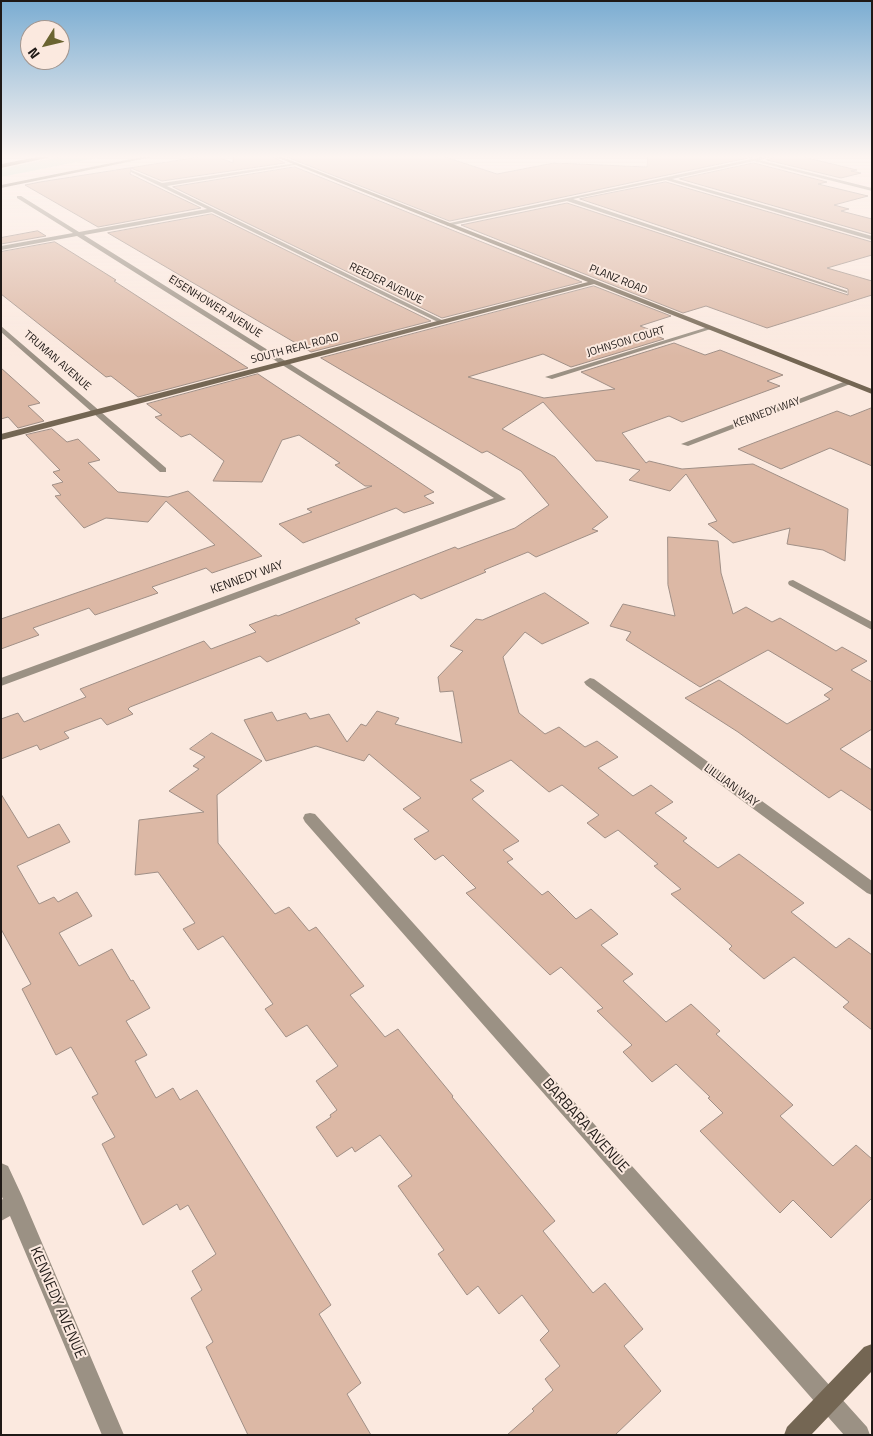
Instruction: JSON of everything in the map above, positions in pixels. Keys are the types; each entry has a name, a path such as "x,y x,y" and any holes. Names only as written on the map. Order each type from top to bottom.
{"street":[{"name":"EISENHOWER AVENUE","path":"59,222 501,499"},
{"path":"1,248 145,222"},
{"name":"REEDER AVENUE","path":"238,222 442,322"},
{"name":"PLANZ ROAD","path":"443,222 872,392"},
{"path":"448,224 458,222"},
{"path":"634,222 845,292"},
{"path":"816,222 872,238"},
{"name":"SOUTH REAL ROAD","path":"1,437 595,282"},
{"name":"TRUMAN AVENUE","path":"1,328 163,470"},
{"name":"JOHNSON COURT","path":"549,377 710,328"},
{"name":"KENNEDY WAY","path":"685,444 849,383"},
{"name":"KENNEDY WAY","path":"1,682 501,499"},
{"path":"793,583 872,627"},
{"name":"LILLIAN WAY","path":"590,682 872,889"},
{"name":"BARBARA AVENUE","path":"310,818 860,1435"},
{"name":"KENNEDY AVENUE","path":"1,1172 8,1207 113,1435"},
{"path":"795,1435 872,1355"}],"building":[{"path":"89,222 125,222 98,227"},
{"path":"168,222 228,222 431,321 311,352 108,233"},
{"path":"245,222 432,222 582,282 442,318"},
{"path":"475,222 625,222 848,295 848,289 649,222 803,222 872,242 872,255 827,268 872,281 872,295 767,328 706,306 683,313 461,225"},
{"path":"830,222 872,222 872,234"},
{"path":"38,231 46,236 1,244 1,238"},
{"path":"55,242 116,280 114,281 248,368 138,397 111,376 106,377 1,294 1,252"},
{"path":"594,286 671,316 640,326 651,330 646,331 664,339 571,367 543,354 468,377 544,398 615,389 581,372 674,343 705,355 720,350 783,375 767,381 780,386 682,422 669,416 622,433 646,463 649,461 682,469 753,464 848,509 845,561 823,550 787,544 790,528 733,543 708,524 717,521 686,474 670,491 629,480 640,470 596,461 543,402 502,429 555,457 608,517 592,529 598,531 536,557 528,552 421,599 414,594 355,619 360,623 267,662 260,656 130,707 128,709 133,714 107,725 101,718 64,732 69,738 40,750 37,745 1,759 1,719 18,713 24,722 86,697 80,689 204,641 211,649 256,632 249,625 276,615 278,616 455,547 458,549 515,528 549,505 521,471 487,451 482,453 321,358"},
{"path":"1,368 40,403 28,406 44,421 18,428 8,417 1,419"},
{"path":"258,374 434,492 424,496 434,503 404,513 396,508 303,543 279,524 312,512 307,509 372,486 365,486 335,465 340,463 299,435 282,440 262,482 213,481 224,461 190,434 181,437 155,417 162,415 147,404"},
{"path":"872,408 872,466 830,448 781,469 738,449 837,411 850,416"},
{"path":"52,429 67,442 78,439 100,460 88,463 118,492 168,497 188,491 262,556 212,573 206,568 152,587 158,593 95,615 89,608 33,628 39,635 1,649 1,619 215,545 166,501 148,522 106,518 84,528 55,496 61,495 52,485 63,482 53,472 60,470 26,435"},
{"path":"668,537 718,541 721,573 733,614 746,607 772,622 780,618 836,651 842,647 867,661 851,670 872,682 872,729 840,749 872,770 872,811 841,790 829,798 738,732 685,698 719,680 787,724 830,699 824,695 833,689 768,650 700,687 626,640 631,632 610,626 623,604 675,616 668,585"},
{"path":"545,593 589,623 542,644 525,632 503,657 519,713 545,734 559,727 585,747 597,741 618,757 598,768 633,796 651,785 673,802 655,813 687,838 683,841 718,868 739,854 804,903 791,912 836,948 849,938 872,955 872,1030 843,1007 849,1002 794,957 764,979 729,949 732,946 671,894 681,889 654,866 658,864 618,830 605,838 587,823 599,815 562,785 549,792 511,760 470,780 484,791 472,799 519,841 503,850 513,859 507,862 542,895 548,891 576,919 591,909 618,934 601,945 633,974 623,981 666,1022 691,1004 720,1031 716,1034 793,1105 780,1116 833,1166 856,1145 872,1159 872,1198 831,1238 793,1200 780,1213 700,1131 723,1113 708,1098 710,1097 676,1064 652,1082 623,1052 632,1045 597,1011 603,1008 561,967 550,975 466,893 476,888 443,855 435,860 414,839 429,831 403,809 421,798 369,754 364,761 316,746 266,761 244,720 272,712 277,721 306,713 310,719 329,714 347,742 361,724 366,726 377,711 399,718 395,724 462,743 453,691 440,692 438,677 463,651 450,646 476,619 482,620"},
{"path":"212,733 262,761 217,795 218,843 275,914 289,907 309,931 316,927 364,986 350,995 385,1037 398,1029 555,1221 543,1231 593,1293 605,1283 643,1329 624,1346 661,1391 615,1435 507,1435 534,1411 532,1409 553,1390 545,1379 560,1366 540,1340 549,1331 522,1295 499,1314 478,1286 467,1295 438,1254 444,1250 398,1186 412,1176 380,1135 355,1152 352,1147 337,1157 316,1127 331,1117 330,1115 337,1110 316,1081 338,1066 307,1025 286,1037 265,1009 273,1004 223,936 198,950 183,929 195,923 158,872 135,875 139,820 204,812 169,791 199,769 193,766 205,757 190,749"},
{"path":"1,794 28,838 59,824 70,842 17,866 39,904 54,897 58,902 77,892 92,916 59,933 79,966 112,949 131,981 133,980 150,1008 126,1021 147,1055 135,1061 156,1098 173,1088 180,1100 197,1090 331,1305 319,1314 361,1383 347,1394 371,1435 248,1435 206,1347 213,1342 191,1298 202,1290 192,1271 216,1254 188,1205 180,1210 177,1204 143,1225 102,1144 115,1137 92,1097 98,1094 71,1047 56,1055 22,989 31,984 1,929"}]}
